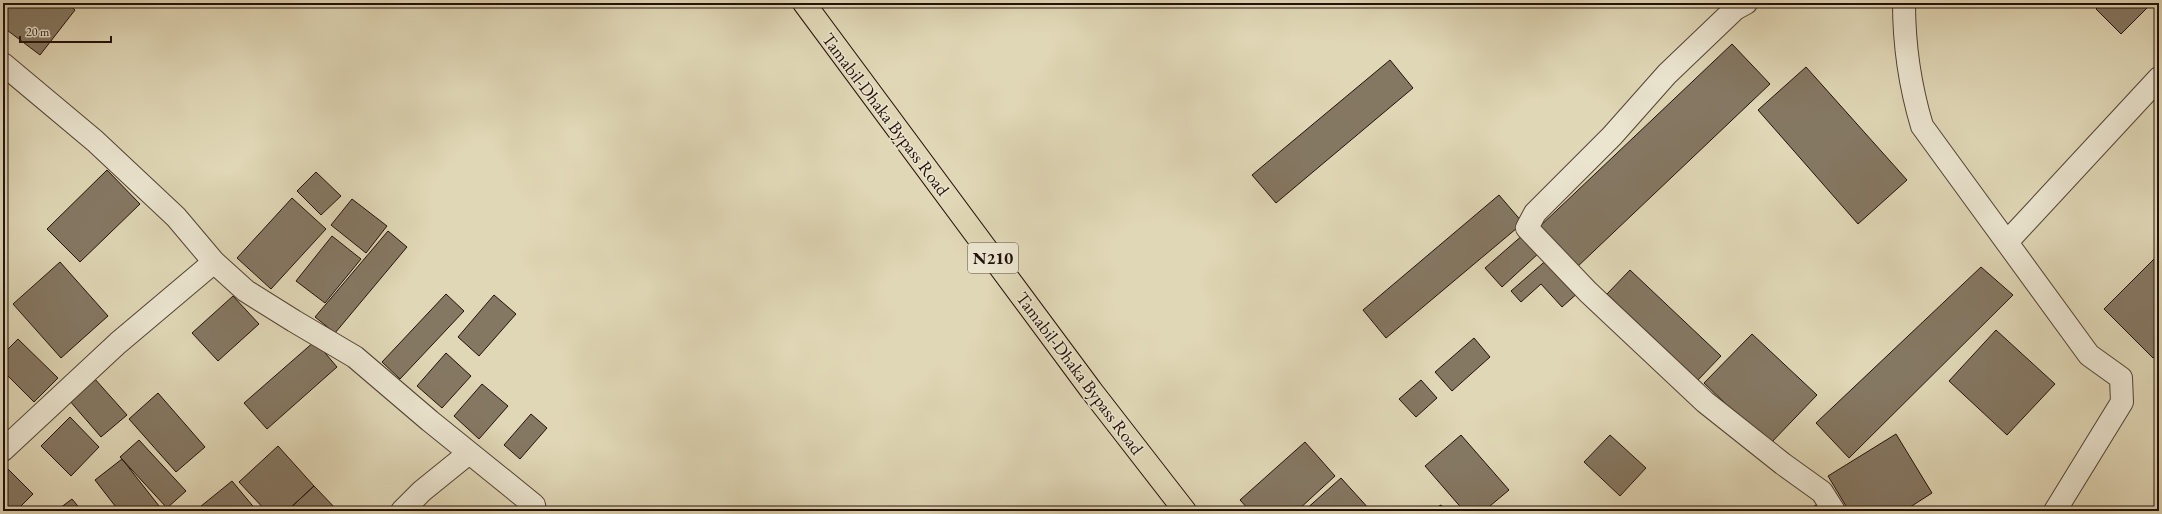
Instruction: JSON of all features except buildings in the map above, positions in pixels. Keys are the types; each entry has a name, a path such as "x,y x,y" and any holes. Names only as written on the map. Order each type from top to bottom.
{"highway":[{"name":"Tamabil-Dhaka Bypass Road","path":"804,3 1091,390 1185,511"}],"street":[{"path":"1746,3 1735,8 1666,74 1612,136 1535,213 1527,228 1588,292 1705,402 1783,464 1822,492 1834,511"},
{"path":"1904,3 1904,26 1912,90 1922,126 2089,355 2121,378 2122,402 2055,511"},
{"path":"3,64 101,146 176,217 214,262 246,291 355,357 469,453 534,505 535,511"},
{"path":"2007,242 2159,78"},
{"path":"3,450 118,343 214,262"},
{"path":"402,511 422,491 469,453"}]}
